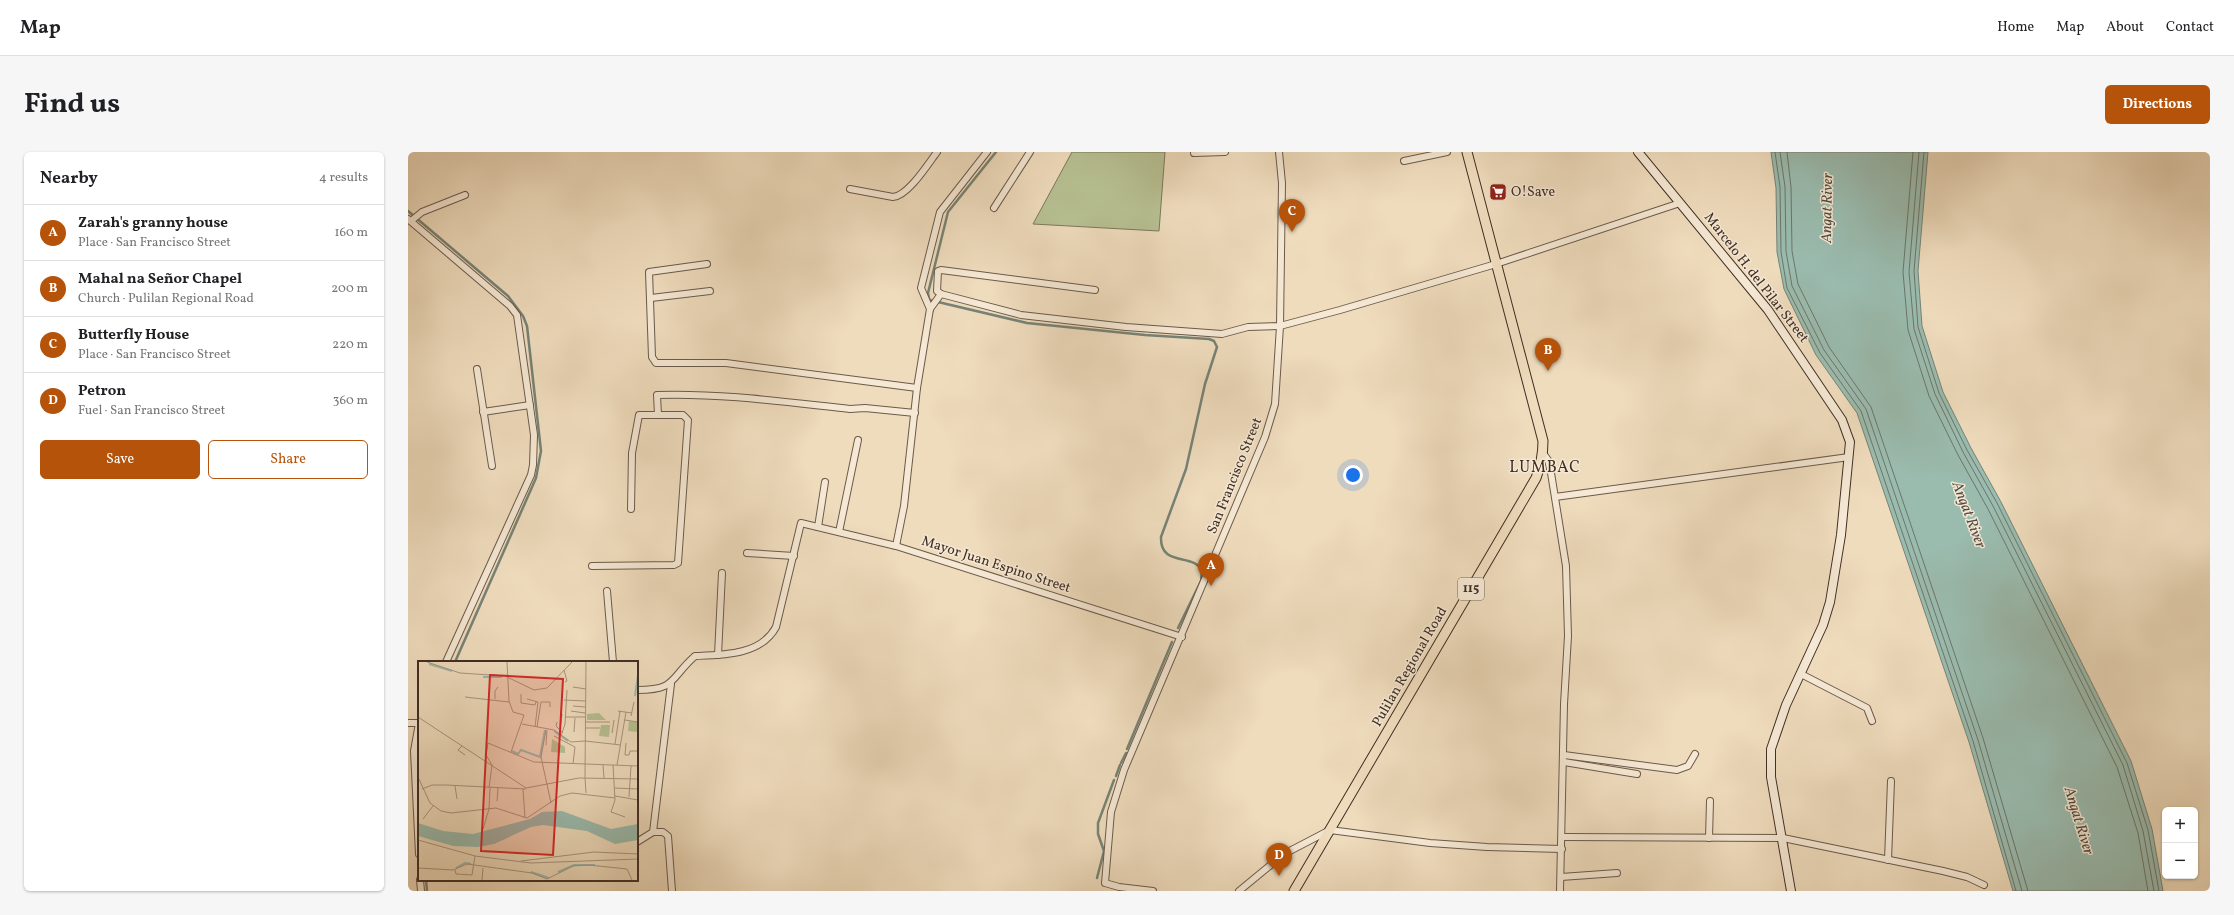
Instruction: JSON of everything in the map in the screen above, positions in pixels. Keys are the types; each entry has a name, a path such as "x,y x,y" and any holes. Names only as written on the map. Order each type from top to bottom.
{"main road":[{"name":"Pulilan Regional Road","path":"1294,891 1536,478 1543,453 1543,441 1467,152"}],"street":[{"path":"850,189 893,197 899,196 907,189 936,152"},
{"path":"930,308 921,288 940,212 987,152"},
{"path":"994,208 1030,152"},
{"path":"1194,153 1225,152"},
{"name":"San Francisco Street","path":"1153,891 1119,887 1105,883 1111,812 1136,738 1182,637 1265,437 1275,404 1280,326 1282,183 1279,152"},
{"path":"1404,161 1447,152"},
{"name":"Marcelo H. del Pilar Street","path":"1638,152 1768,310 1791,342 1842,420 1850,442 1841,535 1831,596 1824,625 1786,705 1771,749 1771,777 1790,891"},
{"path":"446,661 530,475 533,465 534,435 517,316 510,306 412,219 465,195"},
{"path":"1095,290 941,270 938,271 936,286 937,291 941,294 1021,315 1126,327 1222,334 1248,327 1280,326 1496,264 1680,203"},
{"path":"707,264 651,270 649,272 652,357 660,364 722,363 812,373 917,388"},
{"path":"651,298 710,291"},
{"path":"896,546 904,506 917,388 930,308 941,294"},
{"path":"478,369 492,466"},
{"path":"658,415 657,395 692,394 850,409 865,408 914,413"},
{"path":"483,412 530,405"},
{"path":"592,566 674,565 678,563 688,420 684,415 639,415 632,453 631,509"},
{"path":"839,532 858,440"},
{"path":"1543,453 1548,460 1566,566 1568,636 1564,704 1564,762 1560,891"},
{"path":"1555,497 1849,457"},
{"path":"818,527 825,482"},
{"name":"Mayor Juan Espino Street","path":"794,556 801,522 896,546 1182,637"},
{"path":"638,690 654,690 671,684 695,656 731,654 764,642 771,637 776,627 794,556 747,553"},
{"path":"718,655 722,573"},
{"path":"607,591 613,661"},
{"path":"1801,674 1867,708 1872,721"},
{"path":"653,832 671,684"},
{"path":"418,729 414,751 418,833"},
{"path":"1564,755 1677,770 1688,766 1695,754"},
{"path":"1564,762 1637,774"},
{"path":"1888,860 1891,781"},
{"path":"1709,838 1710,801"},
{"path":"1239,891 1284,854 1330,830 1430,843 1487,847 1562,849"},
{"path":"638,841 653,832 663,832 668,836 672,891"},
{"path":"1562,837 1782,838 1943,871 1967,877 1984,885"},
{"path":"1561,877 1616,873"},
{"path":"420,881 421,891"}],"green space":[{"path":"1072,152 1165,152 1159,231 1033,224"}],"water":[{"name":"Angat River","path":"1771,152 1928,152 1918,271 1922,326 1943,392 1971,448 2001,502 2131,761 2152,829 2163,891 2013,891 1969,742 1857,413 1816,355 1784,289 1777,252 1776,188"}],"waterway":[{"path":"932,301 929,299 928,293 948,212 996,152"},
{"path":"408,211 508,296 523,316 527,326 541,451 536,478 455,661"},
{"path":"938,302 1027,323 1145,335 1209,339 1214,341 1217,347 1205,384 1186,469 1161,537 1162,547 1166,553 1192,562 1198,565 1202,571 1201,581 1178,628"},
{"path":"1127,749 1172,642"},
{"path":"1121,763 1126,753"},
{"path":"1116,776 1120,765"},
{"path":"1097,878 1104,851 1098,834 1098,823 1114,780"},
{"path":"426,881 427,891"}],"place":[{"name":"O!Save","path":"1498,192"},
{"name":"Butterfly House","path":"1292,232"},
{"name":"Mahal na Señor Chapel","path":"1548,371"},
{"name":"Zarah's granny house","path":"1211,586"},
{"name":"Petron","path":"1279,876"}],"district":[{"name":"LUMBAC","path":"1545,468"}]}
